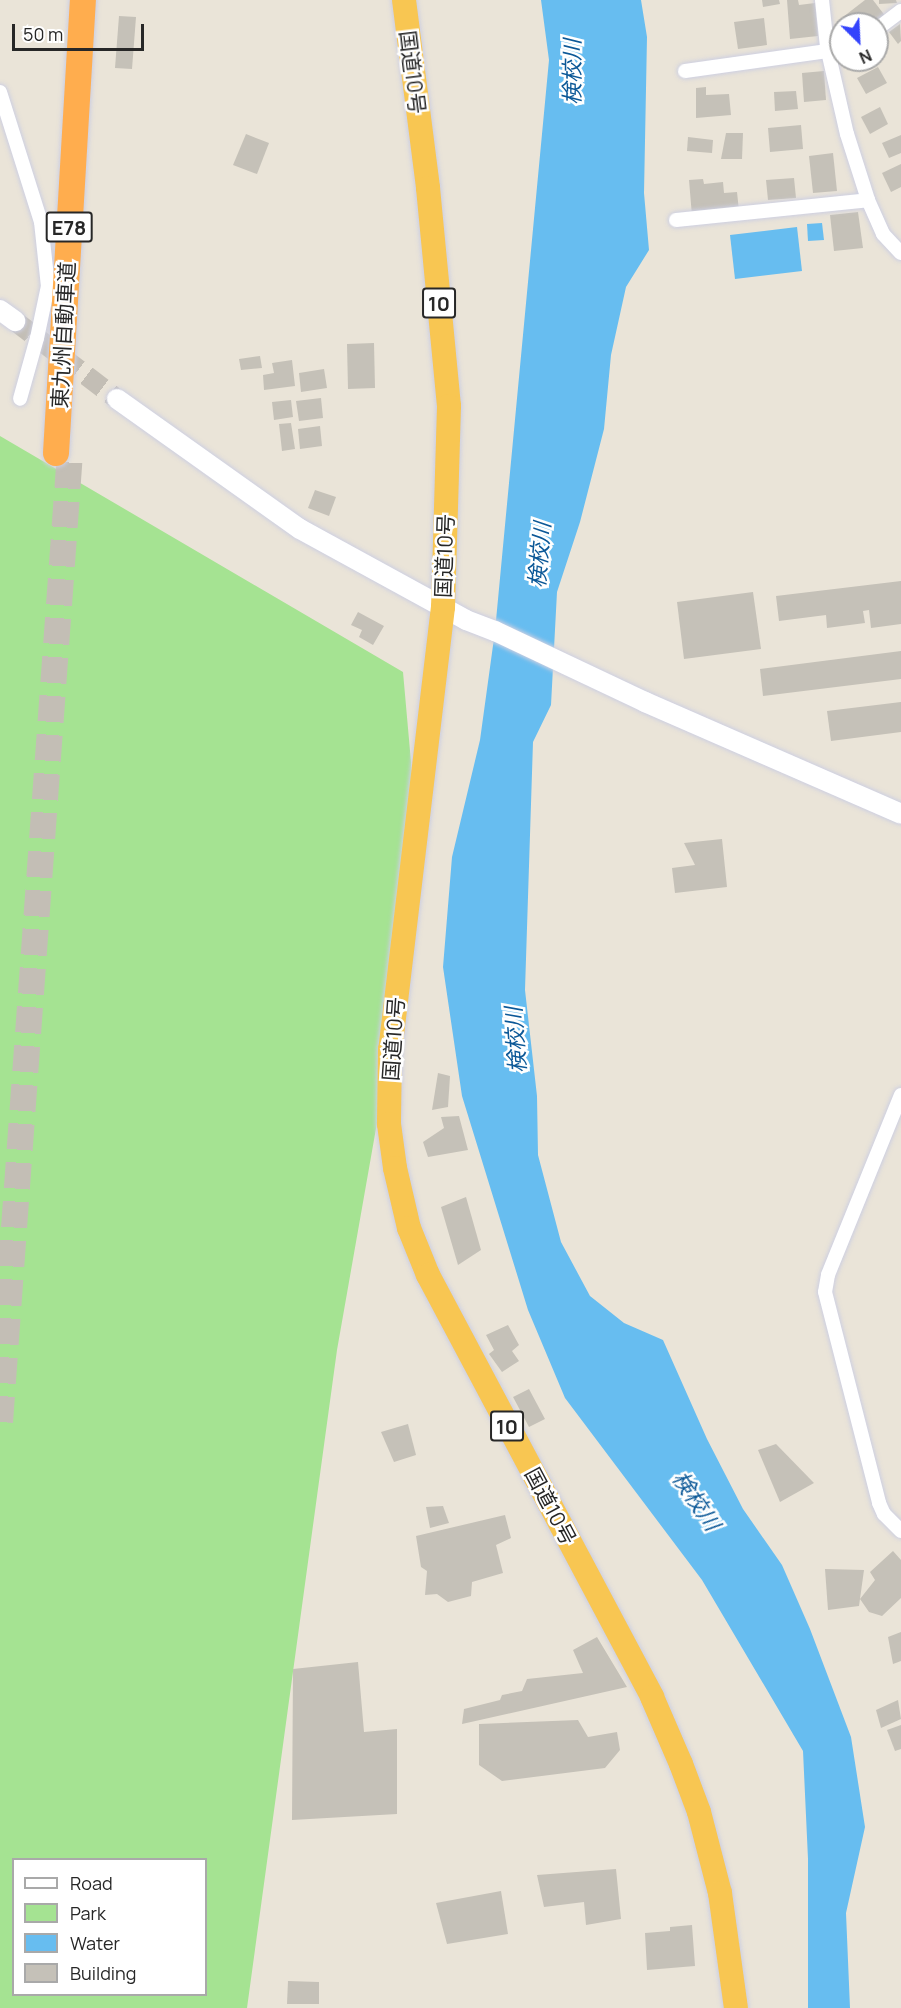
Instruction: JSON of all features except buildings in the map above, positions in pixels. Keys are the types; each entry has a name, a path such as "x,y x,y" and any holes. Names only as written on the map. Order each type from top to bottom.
{"highway":[{"name":"東九州自動車道","path":"83,0 63,453 98,0"},
{"name":"国道10号","path":"404,0 428,188 449,406 443,608 388,1071 389,1124 394,1168 409,1228 428,1275 652,1697 681,1764 699,1812 720,1893 736,2008"}],"main road":[{"path":"117,399 300,529 443,608 645,702 901,814"}],"street":[{"path":"822,0 829,34"},
{"path":"685,71 829,53"},
{"path":"836,72 847,134 867,200 883,234 901,253"},
{"path":"0,92 41,222 48,285 37,338 20,399"},
{"path":"676,220 867,200"},
{"path":"901,1095 828,1275 825,1292 879,1503 884,1514 901,1531"}],"green space":[{"path":"0,436 403,672 411,762 413,862 390,1049 337,1350 247,2008 0,2008"}],"water":[{"name":"検校川","path":"541,0 641,0 647,37 644,193 649,250 626,287 611,355 604,429 580,522 557,592 551,705 533,742 525,990 537,1096 538,1155 561,1242 590,1296 624,1323 663,1340 707,1439 743,1509 782,1565 810,1629 851,1737 865,1827 846,1913 850,2008 808,2008 808,1859 803,1751 702,1580 565,1398 528,1310 462,1096 443,967 452,857 480,740 495,631 549,60"},
{"path":"822,223 824,240 808,241 807,224"},
{"path":"797,227 802,271 735,279 730,235"}],"tunnel":[{"path":"15,321 117,399"},
{"path":"0,1422 70,452"}]}
